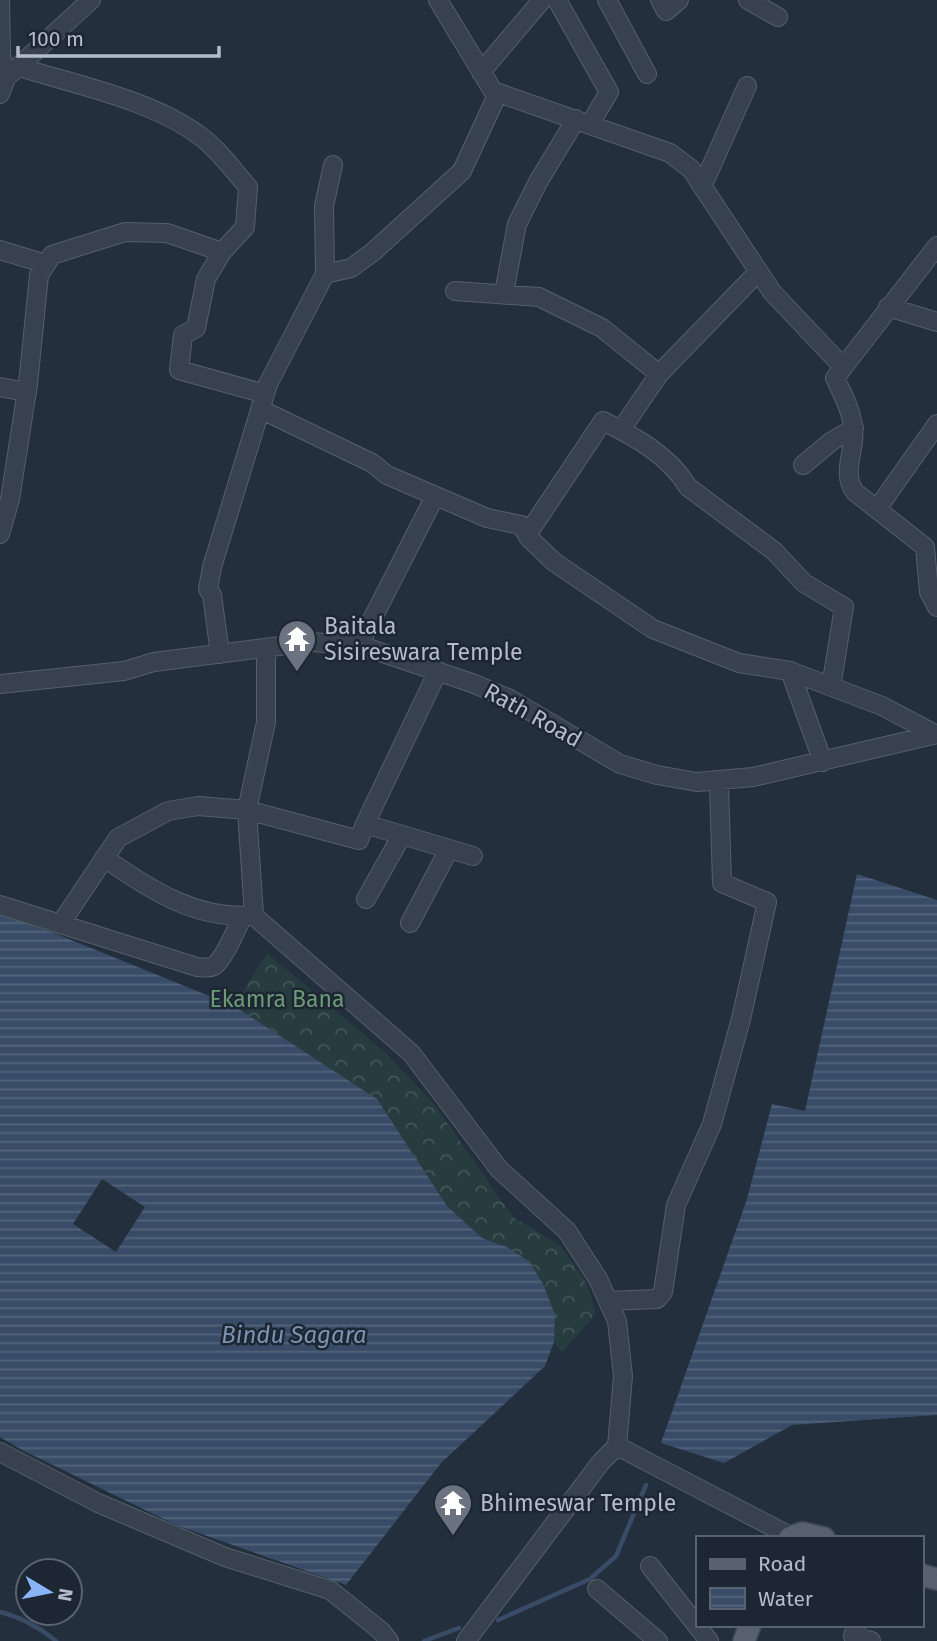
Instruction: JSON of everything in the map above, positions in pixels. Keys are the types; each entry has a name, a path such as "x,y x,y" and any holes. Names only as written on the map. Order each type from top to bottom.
{"main road":[{"path":"796,1536 806,1533 817,1536"}],"street":[{"path":"0,0 1,54 8,80"},
{"path":"8,80 91,0"},
{"path":"438,0 493,91 670,153 691,169 772,292 843,367"},
{"path":"481,72 542,0"},
{"path":"504,293 517,224 538,181 583,121 609,92 557,0"},
{"path":"607,0 647,74"},
{"path":"660,0 666,11 679,0"},
{"path":"748,0 778,17"},
{"path":"8,80 142,105 167,116 201,136 248,187 245,227 222,252 206,279 196,328 183,335 179,370 263,402 298,426 372,463 387,475 487,518 521,525 527,535 554,562 653,629 739,663 790,671 882,706 936,734"},
{"path":"702,187 747,86"},
{"path":"325,274 351,268 373,252 462,172 498,93"},
{"path":"220,654 212,595 208,589 210,578 225,519 263,402 284,351 325,274 324,206 333,165"},
{"path":"0,534 10,499 27,392 39,275 52,255 125,232 167,233 222,252"},
{"path":"937,246 835,378 854,428 848,475 850,484 855,492 925,547 929,592 937,607"},
{"path":"0,250 46,264"},
{"path":"621,430 659,374 758,272"},
{"path":"455,291 538,297 602,328 659,374"},
{"path":"888,307 937,322"},
{"path":"0,387 27,392"},
{"path":"527,535 603,421 645,442 682,477 688,487 774,551 804,583 844,607 831,687"},
{"path":"877,509 937,424"},
{"path":"803,465 832,441 854,428"},
{"path":"359,645 435,496"},
{"name":"Rath Road","path":"0,684 124,671 154,662 311,642 359,645 438,671 510,699 620,764 657,775 697,782 723,780 822,762 936,734"},
{"path":"0,905 197,967 208,968 214,965 248,916 247,810 266,722 266,648"},
{"path":"61,923 118,838 168,811 198,806 247,810 359,840 438,671"},
{"path":"790,671 822,762"},
{"path":"608,1301 657,1300 663,1292 676,1205 712,1124 750,980 767,902 722,883 719,786 723,780"},
{"path":"365,824 472,856"},
{"path":"366,899 402,835"},
{"path":"410,923 449,849"},
{"path":"104,858 180,905 204,912 248,916 411,1053 499,1169 567,1231 598,1279 617,1321 623,1376 617,1446 593,1472 466,1641"},
{"path":"617,1446 791,1536"},
{"path":"0,1452 98,1503 225,1557 330,1590 381,1631 389,1641"},
{"path":"650,1566 696,1624"},
{"path":"597,1589 658,1641"},
{"path":"698,1627 709,1641"},
{"path":"856,1627 853,1636 871,1641"}],"green space":[{"name":"Ekamra Bana","path":"267,953 386,1053 434,1104 513,1217 561,1246 587,1284 596,1314 562,1352 554,1342 555,1315 544,1286 507,1247 482,1238 447,1206 377,1099 234,1006"}],"water":[{"path":"857,874 937,900 937,1415 792,1425 724,1463 661,1443 747,1199 772,1104 805,1111"},
{"name":"Bindu Sagara","path":"0,914 234,1006 377,1099 447,1206 482,1238 507,1247 530,1262 544,1286 555,1315 554,1342 545,1366 441,1463 346,1585 176,1525 0,1437","holes":["102,1179 145,1207 116,1252 73,1224"]}],"waterway":[{"path":"498,1620 590,1579 616,1556 646,1485"},
{"path":"0,1612 30,1624 56,1641"},
{"path":"424,1641 459,1628"}],"place":[{"name":"Baitala Sisireswara Temple","path":"297,673"},
{"name":"Bhimeswar Temple","path":"453,1537"}]}
